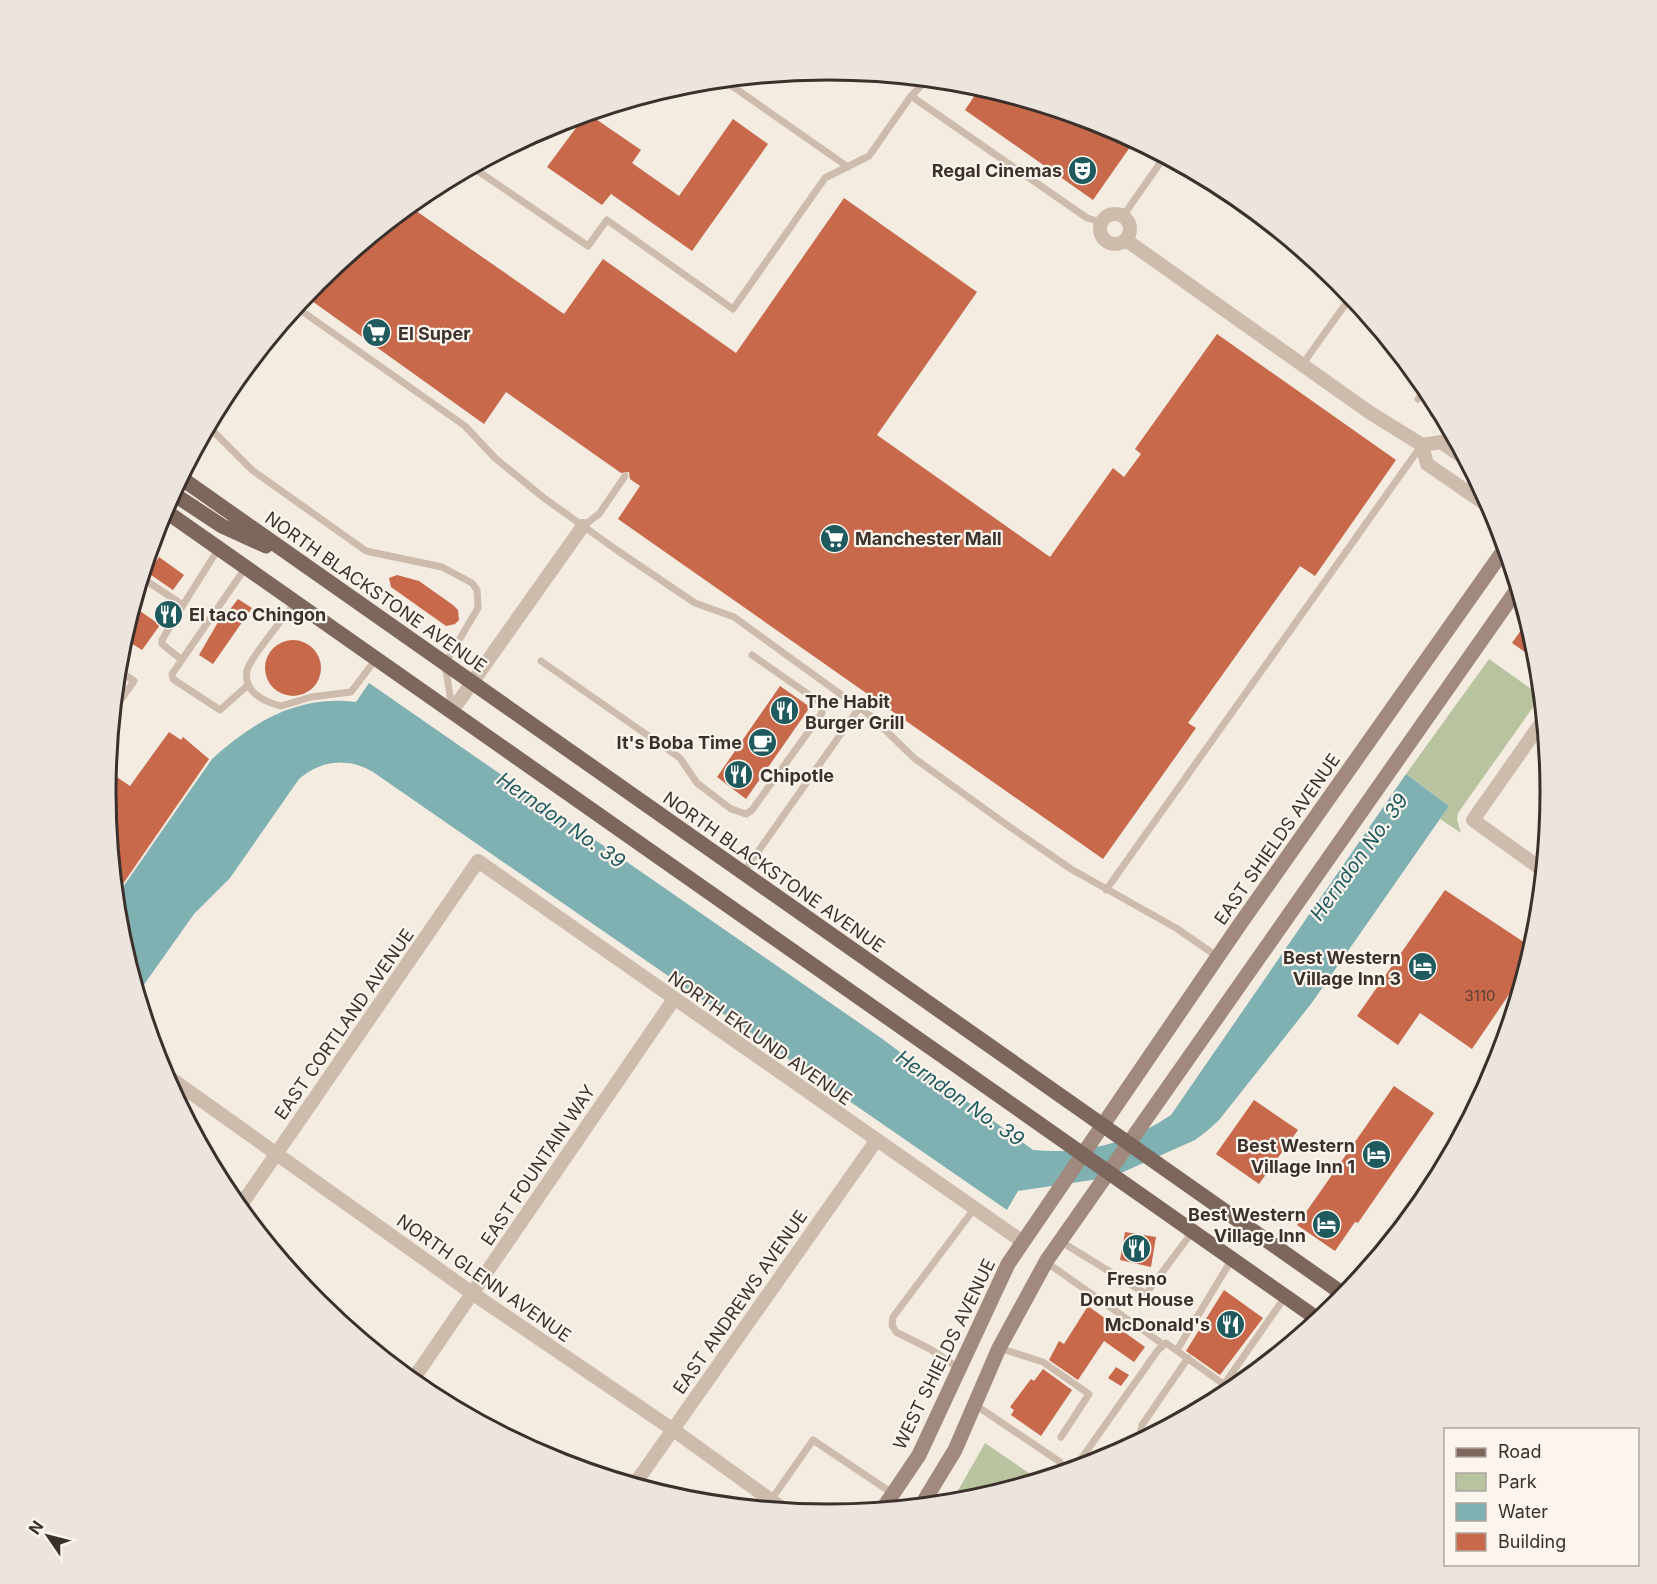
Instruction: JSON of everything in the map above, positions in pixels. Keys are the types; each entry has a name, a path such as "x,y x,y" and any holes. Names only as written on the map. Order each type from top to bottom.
{"main road":[{"name":"NORTH BLACKSTONE AVENUE","path":"187,482 1338,1290"},
{"path":"180,498 222,526 301,563"},
{"path":"172,515 1312,1315"},
{"name":"EAST SHIELDS AVENUE","path":"1084,1157 1218,957 1500,555"},
{"path":"926,1497 955,1450 999,1348 1046,1262 1127,1143 1513,595"},
{"name":"WEST SHIELDS AVENUE","path":"887,1502 919,1455 1008,1264 1084,1157"}],"street":[{"path":"1109,215 1123,216 1130,227 1126,240 1114,245 1105,241 1100,232 1101,222 1109,215"},
{"path":"1126,240 1302,365 1422,445 1427,464 1478,499"},
{"path":"1422,445 1441,442 1454,451"},
{"path":"452,711 583,526"},
{"path":"1537,865 1473,820 1538,728"},
{"name":"NORTH EKLUND AVENUE","path":"478,861 1023,1242"},
{"name":"EAST CORTLAND AVENUE","path":"244,1200 478,861"},
{"name":"EAST FOUNTAIN WAY","path":"417,1373 674,999"},
{"name":"NORTH GLENN AVENUE","path":"179,1084 472,1293 672,1429 774,1502"},
{"name":"EAST ANDREWS AVENUE","path":"638,1478 876,1141"}],"lane":[{"path":"479,171 588,246 607,220 733,309 825,178 869,156 911,96 921,86"},
{"path":"732,87 848,166"},
{"path":"911,96 1087,218 1101,222"},
{"path":"1123,216 1161,162"},
{"path":"1302,365 1346,303"},
{"path":"303,312 465,426 495,458 583,526 694,603 734,617 859,708 914,758 1039,847 1106,890 1176,928 1218,957"},
{"path":"1418,399 1421,395"},
{"path":"214,432 242,461 366,551 442,567 472,583 477,590 478,608 445,664 452,711"},
{"path":"1106,890 1157,822 1422,445"},
{"path":"583,526 599,514 625,476"},
{"path":"182,660 162,644 162,640 219,548"},
{"path":"246,567 172,674 173,679 220,710 248,685"},
{"path":"148,582 183,605"},
{"path":"296,602 248,669 248,685 253,694 281,706 311,697 351,692 376,658"},
{"path":"541,661 680,758 697,783 731,809 746,814 752,810 819,721 821,705 752,655"},
{"path":"122,698 134,681 126,676"},
{"path":"743,874 859,708"},
{"path":"960,1368 930,1349 896,1332 892,1325 893,1317 974,1209"},
{"path":"1060,1241 1146,1294 1193,1231"},
{"path":"1177,1350 1232,1258"},
{"path":"1046,1262 1164,1345"},
{"path":"1082,1457 1158,1350 1166,1343 1224,1384 1286,1297"},
{"path":"999,1348 1043,1362 1089,1394 1061,1437"},
{"path":"1140,1433 1142,1425 1188,1358"},
{"path":"974,1404 1060,1462"},
{"path":"771,1500 813,1440 893,1493"}],"green space":[{"path":"1489,659 1534,691 1535,704 1458,813 1457,819 1461,833 1440,819 1449,806 1406,774"},
{"path":"985,1443 1031,1475 968,1491 957,1493"}],"water":[{"name":"Herndon No. 39","path":"369,683 881,1038 1033,1150 1070,1151 1105,1145 1139,1133 1171,1115 1406,774 1449,806 1311,1004 1219,1120 1207,1131 1195,1140 1112,1177 1018,1191 1007,1210 373,772 354,764 325,764 299,779 230,878 194,914 143,986 122,888 212,759 244,733 278,714 315,703 356,702"}],"building":[{"name":"Regal Cinemas","path":"975,95 1058,117 1130,147 1093,200 965,110"},
{"path":"595,119 641,150 632,163 679,196 733,119 768,144 692,251 611,194 602,205 547,167 578,125"},
{"name":"Manchester Mall","path":"844,198 977,292 877,435 1050,557 1113,468 1124,477 1141,454 1135,449 1217,334 1396,460 1315,576 1300,566 1188,723 1196,728 1103,859 618,519 640,486 630,479 629,472 621,473 506,392 484,424 312,301 359,256 417,211 564,314 603,259 736,353"},
{"path":"159,557 184,575 173,590 150,575"},
{"path":"397,575 419,581 453,605 458,610 459,620 455,624 446,626 391,587 389,578"},
{"path":"238,599 252,608 213,664 199,655 225,610 228,612"},
{"path":"139,611 160,625 142,650 132,644"},
{"path":"1522,629 1527,654 1512,643"},
{"path":"288,640 298,640 313,648 319,657 321,668 319,679 313,688 298,696 288,696 277,691 270,684 265,673 265,663 270,652 277,645"},
{"path":"780,686 810,707 746,799 717,777"},
{"path":"169,732 181,740 183,737 209,759 122,885 117,777 130,786"},
{"path":"1445,890 1524,942 1513,988 1472,1049 1420,1013 1398,1045 1357,1016"},
{"name":"Best Western Village Inn 1","path":"1394,1086 1434,1113 1358,1223 1355,1222 1335,1251 1297,1225"},
{"path":"1254,1100 1298,1130 1259,1184 1216,1154"},
{"path":"1125,1232 1156,1237 1151,1267 1120,1260"},
{"path":"1224,1290 1263,1318 1220,1375 1186,1351"},
{"path":"1088,1306 1145,1347 1134,1362 1104,1341 1078,1380 1049,1360 1059,1341 1064,1344"},
{"path":"1116,1367 1129,1375 1121,1386 1108,1378"},
{"path":"1043,1369 1072,1390 1041,1436 1011,1415 1014,1410 1010,1407 1031,1379 1034,1381"}],"place":[{"name":"Regal Cinemas","path":"1083,170"},
{"name":"El Super","path":"377,333"},
{"name":"Manchester Mall","path":"834,538"},
{"name":"El taco Chingon","path":"168,614"},
{"name":"The Habit Burger Grill","path":"784,711"},
{"name":"It's Boba Time","path":"763,742"},
{"name":"Chipotle","path":"739,775"},
{"name":"Best Western Village Inn 3","path":"1422,967"},
{"name":"Best Western Village Inn 1","path":"1376,1155"},
{"name":"Best Western Village Inn","path":"1327,1224"},
{"name":"Fresno Donut House","path":"1137,1249"},
{"name":"McDonald's","path":"1231,1324"}]}
